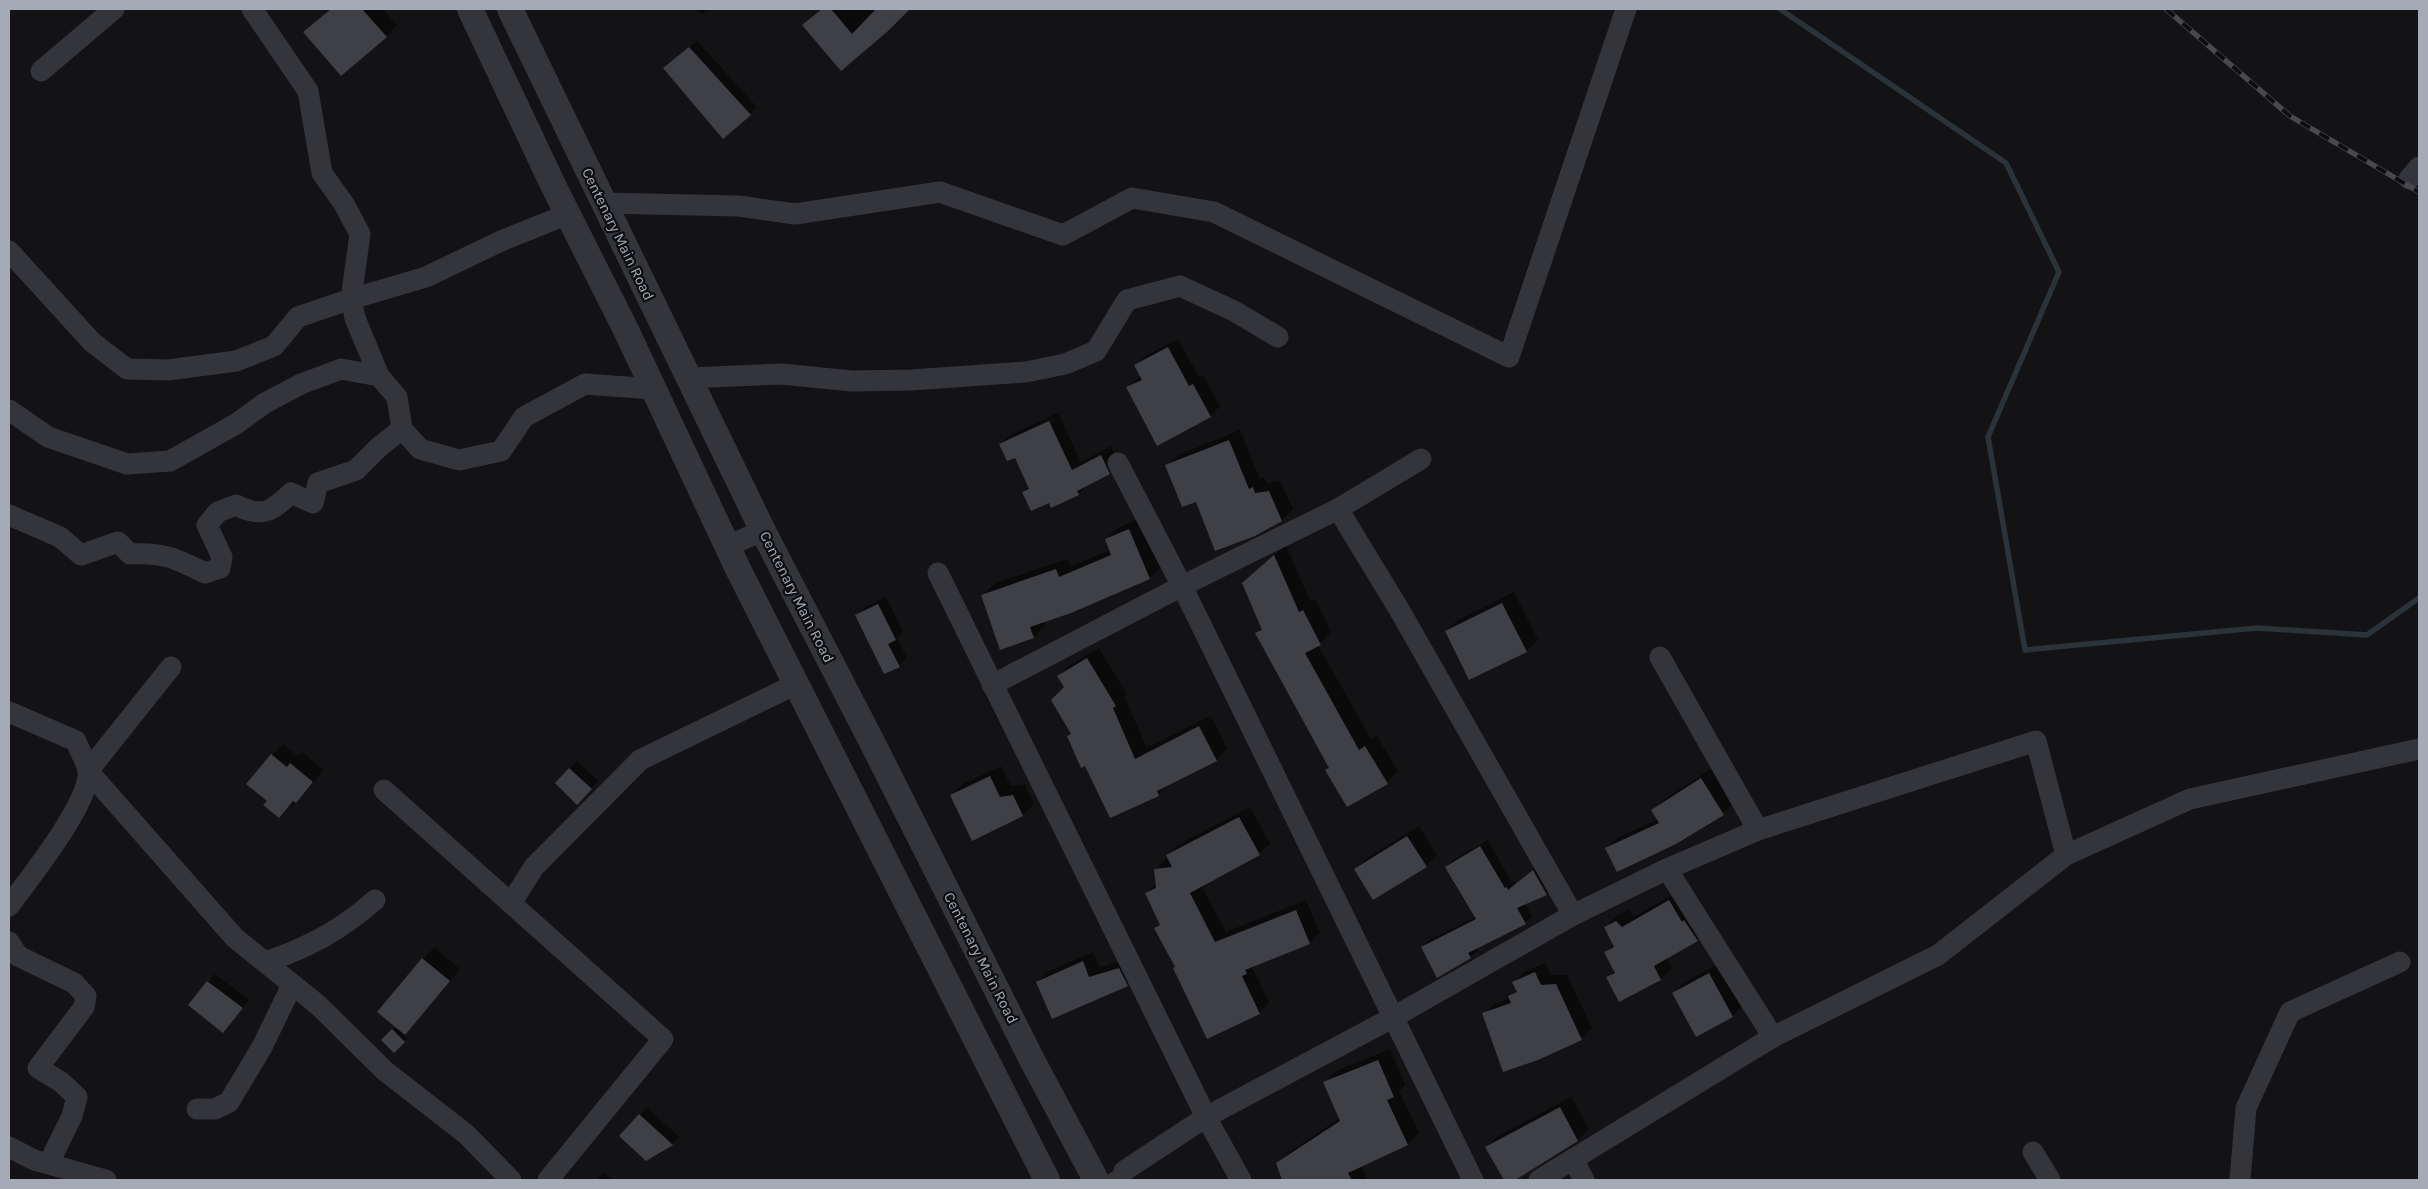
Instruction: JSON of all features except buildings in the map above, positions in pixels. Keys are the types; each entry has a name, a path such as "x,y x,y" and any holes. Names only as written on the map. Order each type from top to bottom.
{"street":[{"path":"41,71 114,9"},
{"path":"252,9 308,91 322,173 344,204 360,234 351,298 355,318 379,376 397,397 402,429 420,449 459,460 501,452 524,417 585,384 653,389"},
{"path":"470,9 727,546 1047,1180"},
{"name":"Centenary Main Road","path":"510,9 763,531 1031,1058 1096,1180"},
{"path":"603,203 739,206 795,214 940,192 1063,235 1132,198 1214,212 1508,358 1626,9"},
{"path":"9,251 92,342 126,369 168,370 236,361 274,346 298,317 351,298 426,277 500,241 568,214"},
{"path":"688,378 781,374 852,381 911,380 1026,372 1065,364 1096,351 1127,300 1180,286 1234,311 1278,337"},
{"path":"9,410 48,437 127,464 170,461 236,424 265,403 301,384 341,369 379,376"},
{"path":"9,515 60,537 81,555 118,542 130,554 155,553 182,562 205,573 220,568 222,557 207,525 218,512 236,505 253,513 276,508 291,493 313,502 318,483 356,470 402,429"},
{"path":"992,685 1182,586 1338,509 1421,460"},
{"path":"1118,463 1182,586 1473,1180"},
{"path":"1338,509 1400,611 1573,916"},
{"path":"727,546 763,531"},
{"path":"938,573 1206,1117 1241,1180"},
{"path":"1660,656 1758,830"},
{"path":"9,906 64,830 84,791 88,770 171,667"},
{"path":"511,903 534,867 640,760 796,684"},
{"path":"9,712 76,741 88,770 235,938 318,1006 385,1071 466,1134 511,1180"},
{"path":"1116,1176 1206,1117 1392,1018 1573,916 1667,869 1758,830 2036,741 2066,855"},
{"path":"1539,1180 1773,1037 1938,955 2066,855 2190,799 2419,748"},
{"path":"384,790 663,1039 548,1180"},
{"path":"1667,869 1773,1037"},
{"path":"265,962 298,951 325,937 359,914 375,900"},
{"path":"9,942 18,956 74,983 86,996 84,1007 38,1068 62,1082 77,1097 72,1116 49,1163"},
{"path":"2240,1180 2246,1108 2290,1012 2400,962"},
{"path":"197,1109 216,1109 229,1102 262,1047 292,985"},
{"path":"9,1147 34,1160 106,1180"},
{"path":"2033,1152 2050,1180"},
{"path":"1573,1159 1584,1180"}],"waterway":[{"path":"1780,9 2006,163 2059,272 1988,437 2025,650 2257,628 2367,635 2419,598"}],"railway":[{"path":"2166,9 2290,116 2419,192"}]}
